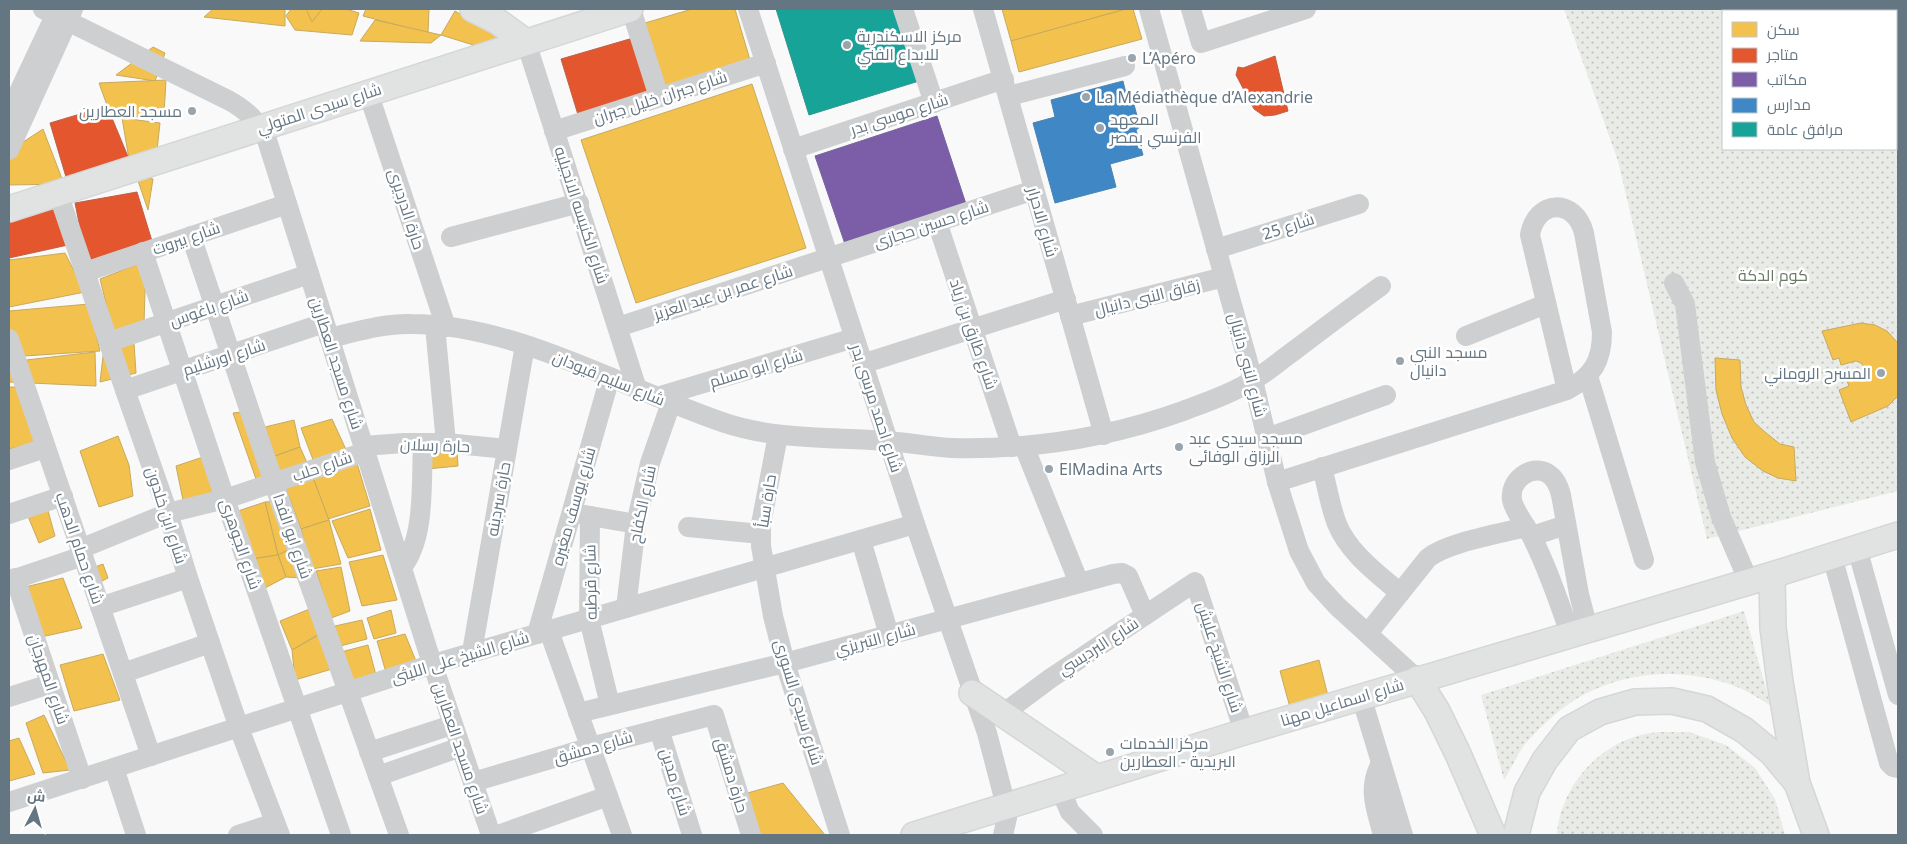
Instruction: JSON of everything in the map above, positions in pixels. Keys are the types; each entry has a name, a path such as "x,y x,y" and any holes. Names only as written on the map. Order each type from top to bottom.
{"main road":[{"path":"473,9 498,21 526,42"},
{"name":"شارع سيدى المتولي","path":"9,209 630,9"},
{"name":"شارع اسماعيل مهنا","path":"914,835 1361,696 1760,578 1898,535"},
{"path":"1760,578 1774,628 1780,682 1798,783 1816,835"},
{"path":"1417,679 1437,711 1493,835"},
{"path":"972,693 1097,778"},
{"path":"1516,835 1527,792 1545,760 1569,729 1600,712 1635,702 1672,701 1707,708 1744,730 1772,753 1798,783"}],"street":[{"path":"630,9 659,97"},
{"name":"شارع احمد مرسى بدر","path":"748,9 862,364 947,620 987,733 1006,806 1007,818 1003,835"},
{"path":"902,9 934,102"},
{"name":"شارع الاحرار","path":"983,9 1104,435"},
{"name":"شارع النبى دانيال","path":"1150,9 1253,380 1277,482 1298,551 1316,583 1337,606 1417,679"},
{"path":"1191,9 1201,43 1306,9"},
{"path":"9,113 60,12"},
{"path":"9,150 60,12"},
{"name":"شارع مسجد العطارين","path":"60,12 242,107 261,128 267,140 452,724 491,835"},
{"name":"شارع الكنيسه الانجيليه","path":"526,42 638,389"},
{"name":"شارع جبران خليل جبران","path":"554,131 766,63"},
{"name":"شارع موسى بدر","path":"793,149 934,102 1125,66"},
{"name":"حارة الدرديرى","path":"368,92 440,326 446,443"},
{"name":"شارع حسين حجازى","path":"828,257 1034,190"},
{"name":"شارع ابن خلدون","path":"58,193 168,513 239,728 277,829"},
{"path":"451,237 578,203"},
{"name":"شارع بيروت","path":"85,272 287,204"},
{"name":"شارع 25","path":"1216,249 1359,204"},
{"path":"1277,482 1567,390 1588,376 1597,363 1602,348 1602,332 1584,233 1581,223 1575,214 1566,209 1556,207 1545,209 1537,216 1532,225 1530,235 1567,390"},
{"name":"شارع طارق بن زياد","path":"937,222 972,329 1018,447 1079,583"},
{"name":"شارع ابو الفدا","path":"191,236 274,483 399,835"},
{"name":"شارع الجوهرى","path":"143,252 225,499 341,835"},
{"name":"شارع عمر بن عبد العزيز","path":"618,327 828,257"},
{"name":"شارع باغوس","path":"109,342 308,274"},
{"name":"زقاق النبى دانيال","path":"862,364 972,329 1068,307 1224,277"},
{"path":"1674,283 1685,304 1704,462 1721,517 1760,578"},
{"name":"شارع سليم قيودان","path":"327,331 399,324 440,326 483,333 525,345 739,428 778,435 888,441 950,448 1018,447 1104,435 1155,421 1205,403 1253,380 1381,286"},
{"path":"1466,336 1546,304"},
{"name":"شارع اورشليم","path":"125,390 231,355 327,331"},
{"name":"شارع ابو مسلم","path":"664,400 854,338"},
{"name":"شارع حمام الدهب","path":"9,339 151,756"},
{"name":"حارة سردينه","path":"472,652 525,345"},
{"path":"1588,376 1644,560"},
{"name":"شارع يوسف مغيره","path":"543,632 570,512 610,378"},
{"path":"1267,438 1386,395"},
{"name":"شارع الكفاح","path":"626,608 636,524 664,400"},
{"name":"حارة سبأ","path":"765,568 761,524 778,435"},
{"path":"402,567 414,549 418,531 423,443"},
{"name":"حارة رسلان","path":"364,449 423,443 446,443 507,449"},
{"path":"9,460 45,448"},
{"name":"شارع حلب","path":"12,579 82,552 168,513 225,499 274,483 364,449"},
{"path":"1322,467 1337,525 1346,541 1358,555 1400,593"},
{"path":"1534,471 1547,473 1557,483 1562,496 1576,576 1579,632 1512,500 1513,486 1521,476 1534,471"},
{"path":"9,514 63,496"},
{"path":"570,512 636,524"},
{"name":"شارع قرطبه","path":"590,516 589,619 610,705"},
{"name":"شارع الشيخ على الليثى","path":"9,802 472,652 915,524"},
{"path":"1368,633 1428,558 1440,550 1566,525"},
{"path":"688,527 761,534"},
{"path":"861,540 889,635"},
{"path":"1857,548 1898,695"},
{"path":"1832,556 1889,763 1893,767 1898,768"},
{"name":"شارع سيدى السورى","path":"765,568 773,616 784,663 840,835"},
{"name":"شارع التبريزي","path":"578,712 784,663 1113,574 1122,573 1128,576 1146,615"},
{"path":"1552,582 1576,576"},
{"path":"100,607 188,578"},
{"name":"شارع المهرجان","path":"12,579 82,779"},
{"name":"شارع البرديسي","path":"1004,713 1050,678 1195,582"},
{"name":"شارع الشيخ عليش","path":"1195,582 1244,732"},
{"path":"543,632 578,712 622,835"},
{"path":"123,673 210,643"},
{"path":"9,697 50,684"},
{"path":"1361,696 1403,835"},
{"name":"شارع دمشق","path":"473,782 590,747 714,715"},
{"name":"حارة دمشق","path":"714,715 750,835"},
{"path":"369,752 452,724"},
{"name":"شارع مدين","path":"659,729 692,835"},
{"path":"378,776 461,747"},
{"path":"1378,832 1373,788 1374,779 1381,763"},
{"path":"114,768 136,835"},
{"path":"1060,789 1070,812 1093,835"},
{"path":"498,835 608,796"},
{"path":"238,835 277,829"}],"green space":[{"name":"كوم الدكة","path":"1564,9 1898,9 1898,491 1707,539 1618,161"},
{"path":"1744,611 1771,706 1742,689 1703,677 1662,674 1621,680 1583,695 1552,717 1525,744 1504,780 1481,695"},
{"path":"1656,732 1689,732 1726,745 1755,768 1775,799 1785,835 1557,835 1566,799 1586,768 1600,755 1633,737"}],"building: سكن":[{"path":"213,9 285,9 285,26 204,17"},
{"path":"291,9 346,9 359,13 352,35 295,30 286,16"},
{"path":"306,9 322,9 312,22"},
{"path":"366,9 429,9 428,33 363,16"},
{"path":"692,9 735,9 750,60 665,87 645,23"},
{"path":"1002,9 1126,9 1011,41"},
{"path":"1126,9 1133,9 1142,39 1019,72 1011,41"},
{"path":"455,11 498,36 496,52 441,35"},
{"path":"375,20 441,35 431,43 360,41"},
{"path":"153,47 165,53 155,81 116,75"},
{"path":"166,80 164,114 112,119 99,83"},
{"path":"752,84 806,248 636,303 581,140"},
{"path":"122,118 160,123 157,150 129,159"},
{"path":"43,129 64,184 9,185 9,159 14,148"},
{"path":"136,175 153,179 148,210"},
{"path":"65,253 85,292 9,307 9,260"},
{"path":"146,261 144,323 115,340 100,279"},
{"path":"89,304 100,351 9,357 9,311"},
{"name":"المسرح الروماني","path":"1861,323 1875,325 1887,331 1898,343 1898,396 1888,406 1851,422 1839,390 1849,386 1847,381 1862,374 1864,367 1856,361 1841,365 1839,358 1833,360 1822,331"},
{"path":"134,343 136,373 100,382 104,348"},
{"path":"95,352 96,386 9,382 9,362"},
{"path":"1715,358 1740,360 1741,387 1746,405 1754,422 1765,432 1780,444 1794,447 1796,481 1778,478 1763,471 1745,457 1732,438 1722,414 1716,390"},
{"path":"9,387 25,387 37,443 9,449"},
{"path":"250,411 268,485 257,482 233,413"},
{"path":"332,419 348,454 315,465 301,428"},
{"path":"294,420 300,447 275,456 265,427"},
{"path":"118,436 129,465 133,496 99,507 80,451"},
{"path":"300,447 308,465 279,475 275,456"},
{"path":"457,450 458,466 427,469 428,455"},
{"path":"206,456 217,494 184,505 176,466"},
{"path":"356,460 370,506 328,519 312,475"},
{"path":"312,475 329,520 301,529 285,486"},
{"path":"280,501 296,546 278,555 265,502"},
{"path":"265,502 278,555 252,559 238,511"},
{"path":"47,507 55,536 39,543 27,514"},
{"path":"370,509 381,550 348,558 332,521"},
{"path":"329,520 341,564 312,569 301,529"},
{"path":"296,546 301,578 286,577 278,555"},
{"path":"278,555 286,577 263,589 252,559"},
{"path":"383,555 397,600 362,606 349,562"},
{"path":"103,564 108,578 100,582 95,567"},
{"path":"341,567 350,611 331,618 316,571"},
{"path":"63,578 82,628 41,637 25,587"},
{"path":"312,608 322,632 292,650 280,621"},
{"path":"391,610 396,633 374,639 367,618"},
{"path":"362,620 367,639 340,646 335,626"},
{"path":"326,631 332,669 295,680 292,650"},
{"path":"405,634 418,666 387,676 377,641"},
{"path":"368,645 377,679 353,686 341,652"},
{"path":"103,654 120,700 74,711 60,665"},
{"path":"1319,660 1329,700 1291,711 1280,671"},
{"path":"44,715 70,770 43,773 26,723"},
{"path":"19,738 35,774 9,781 9,741"},
{"path":"783,783 825,835 758,835 744,794"}],"building: متاجر":[{"path":"633,38 651,96 579,118 561,59"},
{"path":"1275,56 1288,111 1264,116 1254,109 1236,75 1238,67 1243,68"},
{"path":"107,106 129,159 66,177 50,123"},
{"path":"137,192 152,241 87,263 75,203"},
{"path":"53,208 68,245 9,258 9,218"}],"building: مكاتب":[{"path":"937,116 967,207 846,247 815,156"}],"building: مدارس":[{"path":"1123,81 1127,98 1132,97 1140,127 1136,130 1143,155 1110,164 1116,187 1055,203 1033,123 1055,117 1051,100"}],"building: مرافق عامة":[{"name":"مركز الاسكندرية للابداع الفني","path":"776,9 896,9 919,81 809,115"}],"place":[{"name":"مركز الاسكندرية للابداع الفني","path":"847,45"},
{"name":"L’Apéro","path":"1132,58"},
{"name":"La Médiathèque d’Alexandrie","path":"1086,97"},
{"name":"مسجد العطارين","path":"192,111"},
{"name":"المعهد الفرنسي بمصر","path":"1100,128"},
{"name":"مسجد النبي دانيال","path":"1400,361"},
{"name":"المسرح الروماني","path":"1881,373"},
{"name":"مسجد سيدى عبد الرزاق الوفائى","path":"1179,447"},
{"name":"ElMadina Arts","path":"1049,469"},
{"name":"مركز الخدمات البريدية - العطارين","path":"1110,752"}]}
